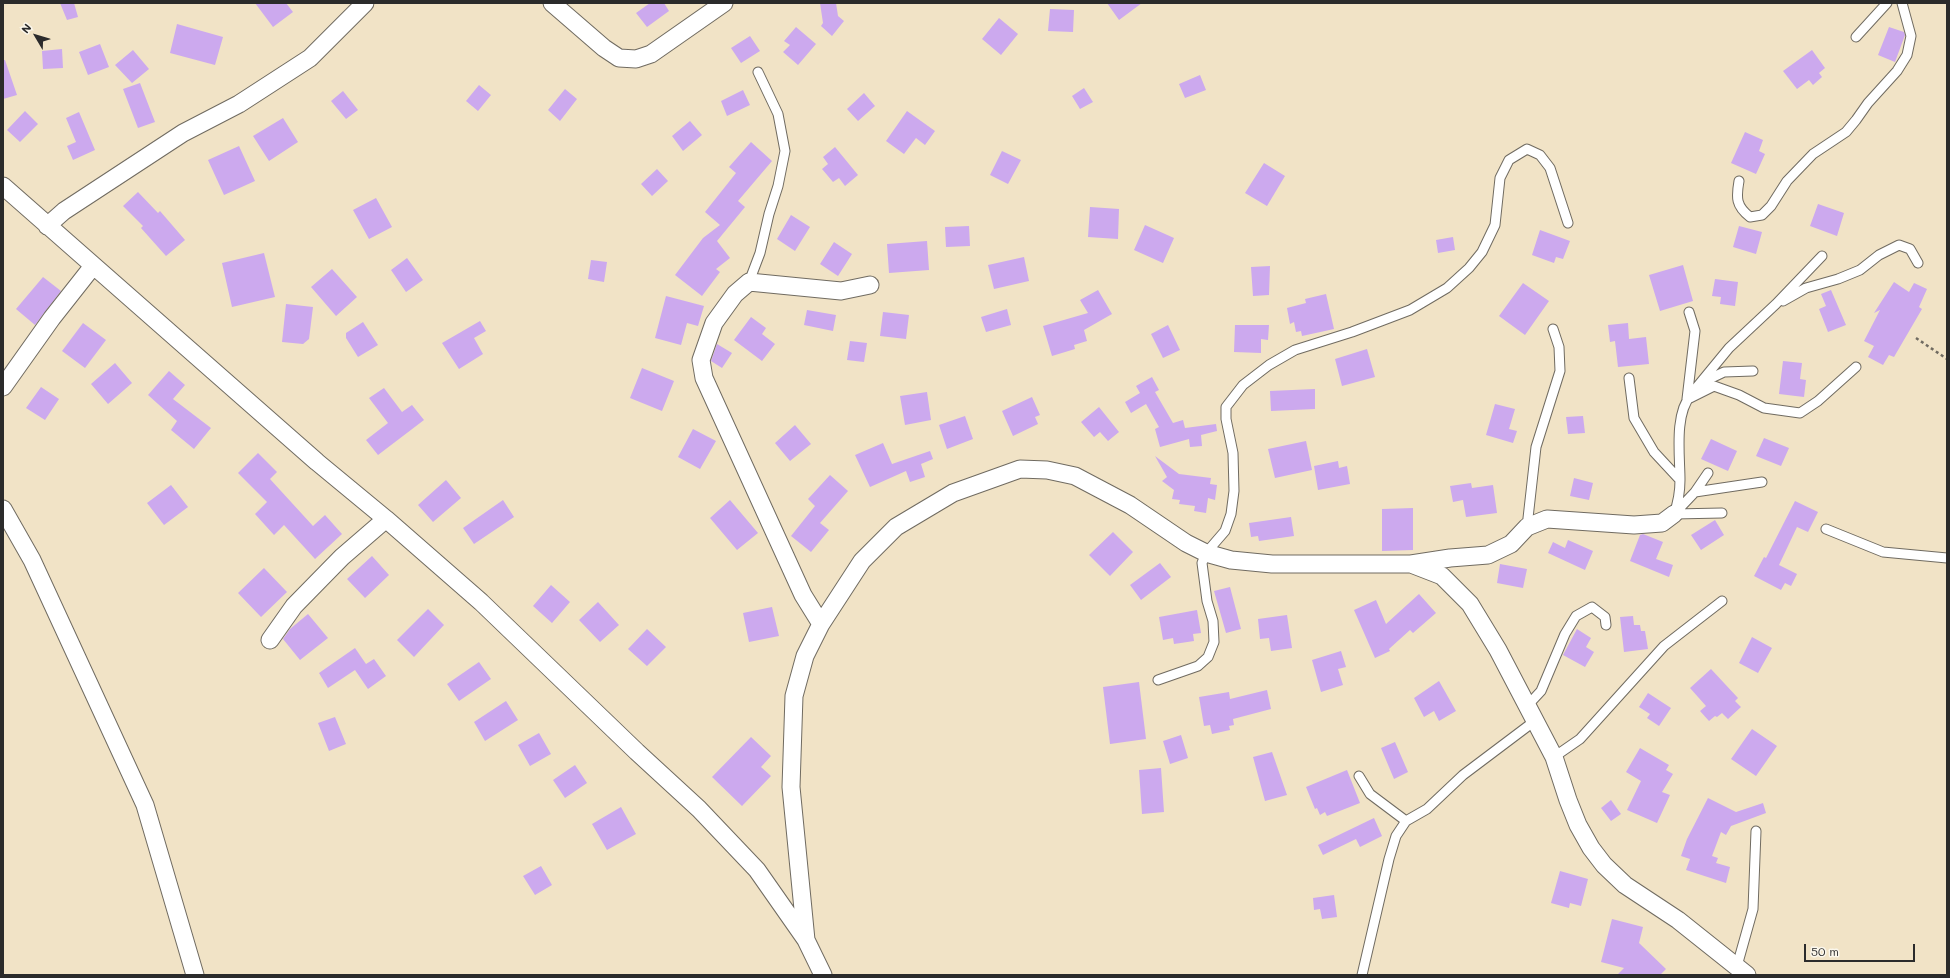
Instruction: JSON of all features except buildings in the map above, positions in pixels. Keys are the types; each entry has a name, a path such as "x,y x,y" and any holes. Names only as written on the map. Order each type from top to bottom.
{"street":[{"path":"47,226 64,211 183,133 240,104 310,58 366,3"},
{"path":"552,3 604,48 619,58 636,59 651,54 724,3"},
{"path":"3,186 317,462 386,519 481,602 632,748 699,809 756,870 806,940 823,975"},
{"path":"3,387 52,318 93,266"},
{"path":"821,624 803,595 704,378 701,360 714,323 734,294 749,282 841,292 870,285"},
{"path":"806,940 791,787 794,696 805,656 821,624 862,561 896,527 953,493 1020,469 1047,470 1076,476 1130,505 1186,543 1206,553 1231,560 1272,564 1411,564 1450,558 1488,555 1511,544 1528,527 1547,519 1634,525 1662,523 1674,514"},
{"path":"3,509 32,560 145,805 195,975"},
{"path":"270,640 294,606 342,556 386,519"},
{"path":"1411,564 1442,576 1470,604 1532,713 1554,757 1568,800 1578,824 1591,848 1604,865 1625,885 1678,920 1742,970"}],"lane":[{"path":"1856,37 1887,3"},
{"path":"1739,180 1736,194 1741,209 1750,217 1762,215 1771,206 1787,181 1813,154 1846,132 1868,103 1897,70 1907,55 1911,36 1902,3"},
{"path":"749,282 760,253 769,214 778,186 784,151 778,114 758,72"},
{"path":"1158,680 1198,666 1208,657 1214,642 1213,621 1207,601 1202,563 1206,553 1225,531 1232,514 1234,491 1233,452 1226,419 1226,407 1243,385 1269,365 1295,350 1352,332 1410,310 1447,288 1469,268 1482,252 1495,225 1500,178 1510,160 1527,149 1540,155 1550,168 1568,223"},
{"path":"1776,304 1806,288 1838,279 1860,270 1879,255 1899,245 1910,249 1918,263"},
{"path":"1687,399 1729,348 1776,304 1822,256"},
{"path":"1674,514 1678,501 1680,480 1678,456 1681,420 1687,399 1695,331 1689,312"},
{"path":"1528,527 1536,447 1560,371 1559,347 1553,329"},
{"path":"1687,399 1714,386 1739,395 1764,408 1800,413 1818,401 1856,367"},
{"path":"1687,399 1702,383 1724,372 1753,371"},
{"path":"1629,378 1634,418 1654,452 1680,480"},
{"path":"1674,514 1695,492 1708,473"},
{"path":"1695,492 1762,482"},
{"path":"1674,514 1722,513"},
{"path":"1826,529 1883,552 1947,558"},
{"path":"1554,757 1580,739 1664,646 1722,601"},
{"path":"1362,975 1396,836 1406,821 1427,809 1532,713 1564,634 1576,616 1592,607 1605,617 1606,625"},
{"path":"1359,776 1370,794 1406,821"},
{"path":"1742,970 1753,909 1756,831"}],"path":[{"path":"1916,338 1947,359"}]}
